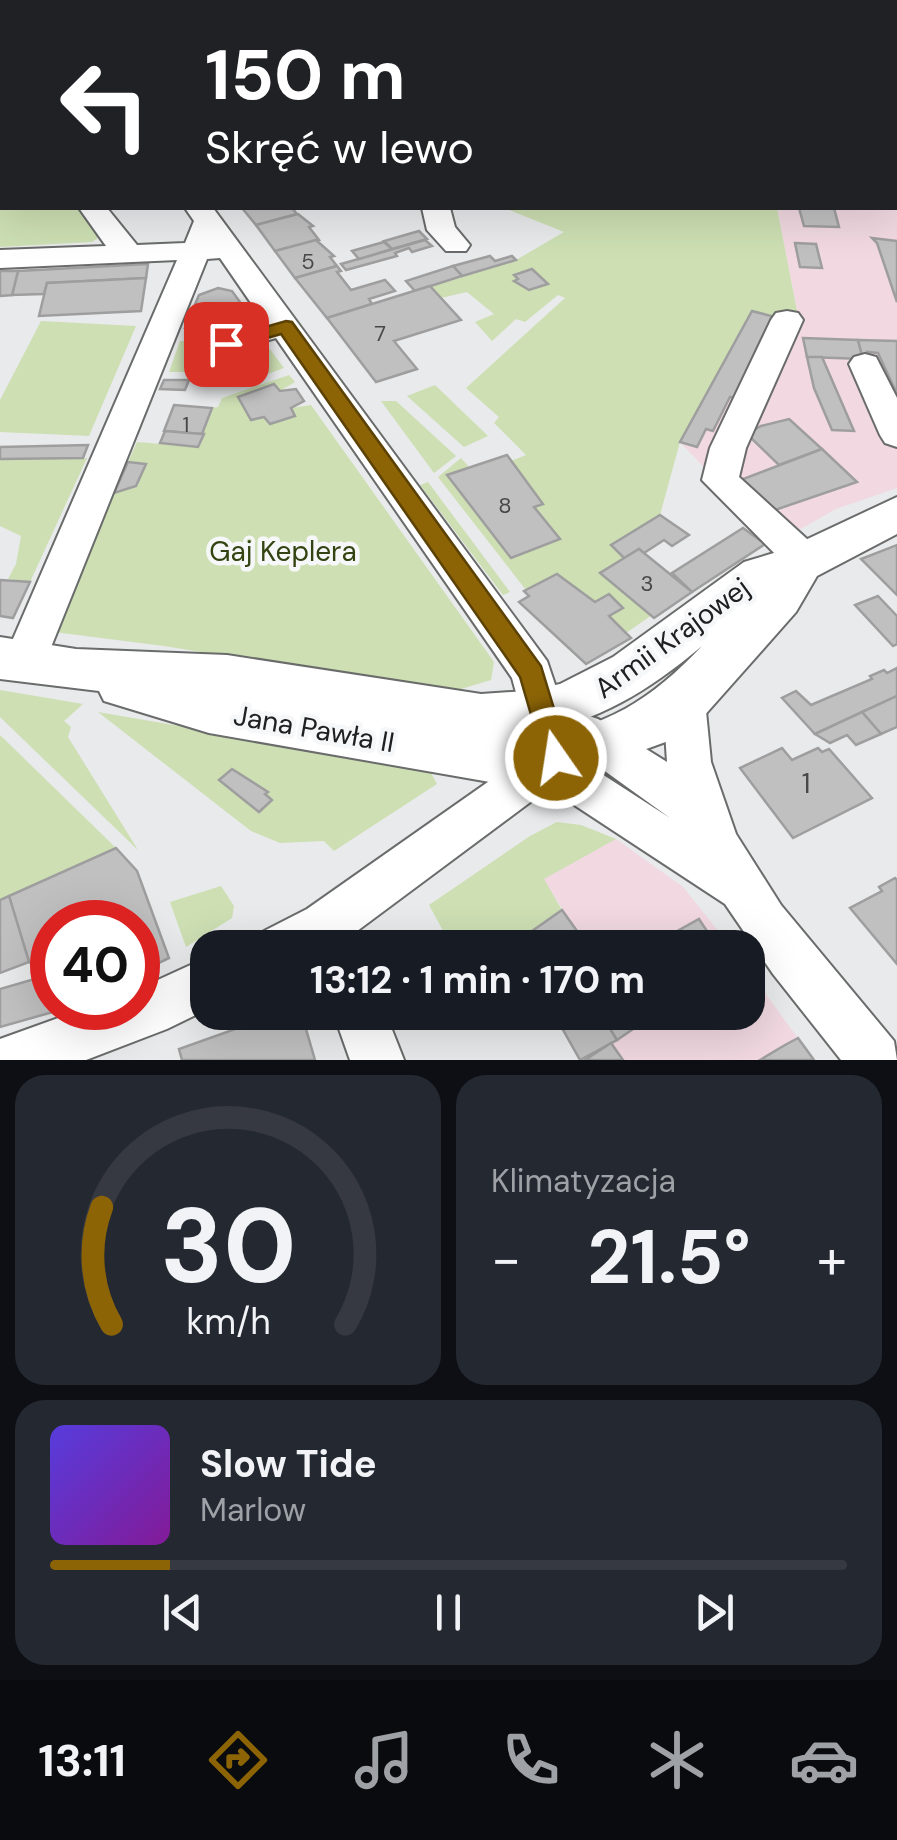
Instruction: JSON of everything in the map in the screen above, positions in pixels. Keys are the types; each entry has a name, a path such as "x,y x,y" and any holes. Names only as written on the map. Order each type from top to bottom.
{"main road":[{"name":"Armii Krajowej","path":"568,738 590,698 615,684 760,575 802,562 897,514"},
{"name":"Armii Krajowej","path":"568,738 652,724 684,701 778,598 802,562"},
{"name":"Jana Pawła II","path":"34,663 209,711 507,761 568,738"}],"street":[{"path":"94,210 129,253"},
{"path":"436,210 440,230 456,245"},
{"path":"0,259 129,253 208,232"},
{"path":"208,232 286,326 532,674 568,738 574,780 738,887"},
{"path":"34,663 208,232"},
{"path":"787,320 728,448 720,480 802,562"},
{"path":"219,344 286,326"},
{"path":"865,364 897,435"},
{"path":"684,701 689,760 705,818 738,887 875,1060"},
{"path":"568,738 705,818"},
{"path":"326,930 568,738"},
{"path":"12,1060 149,1010 190,991"},
{"path":"366,1030 377,1060"}],"shaded area":[{"path":"777,210 897,210 897,488 836,509 776,543 680,442 752,311 799,320"},
{"path":"616,839 683,887 717,930 576,930 543,879"},
{"path":"765,993 814,1060 623,1060 606,1030 765,1030"}],"green space":[{"path":"0,210 85,210 98,238 92,242 0,247"},
{"path":"509,210 777,210 799,321 752,311 680,442 660,515 611,545 624,558 601,574 652,615 626,633 585,593 581,595 557,574 526,590 438,477 461,458 469,467 447,476 511,558 560,539 534,507 543,503 511,461 526,455 494,423 499,417 466,388 565,298 558,295 525,322 516,319 492,341 475,322 494,314 467,292 441,298 430,286 516,260 564,232"},
{"path":"41,321 136,326 89,436 0,432 0,400"},
{"path":"263,340 284,368 243,383 189,380 191,372 169,372 180,341 192,341 192,352 210,352 210,364 254,361 258,354 253,345"},
{"name":"Gaj Keplera","path":"289,375 295,382 280,391 274,384 239,397 252,420 264,417 270,424 295,415 291,408 311,405 494,662 491,680 451,692 54,632 114,493 136,486 128,462 137,442 198,447 212,408 218,407 222,398"},
{"path":"435,385 488,436 464,447 407,396"},
{"path":"381,401 396,401 456,456 434,473"},
{"path":"87,458 30,582 8,579 16,564 21,536 0,526 0,459"},
{"path":"428,482 510,592 503,595 420,485"},
{"path":"0,690 83,704 64,721 71,727 68,737 138,850 0,717"},
{"path":"98,712 422,768 430,771 437,784 334,851 324,841 280,843 251,831"},
{"path":"0,735 116,848 0,900"},
{"path":"557,822 581,825 616,839 544,879 562,910 533,930 443,930 429,905"},
{"path":"221,886 234,906 232,918 213,930 190,930 190,944 186,947 170,902"}],"building":[{"path":"244,210 294,210 297,214 256,225"},
{"path":"800,210 835,210 839,227 804,226"},
{"path":"298,214 313,226 309,227 319,240 275,251 256,225"},
{"path":"419,231 427,239 392,249 384,241"},
{"path":"872,238 897,241 897,302 877,243"},
{"path":"316,240 334,256 330,257 337,266 295,278 275,251"},
{"path":"425,240 432,246 412,252 409,248 395,253 397,256 346,270 341,264"},
{"path":"384,242 392,249 359,259 352,251"},
{"path":"795,243 816,244 822,268 800,267"},
{"path":"490,256 495,261 512,256 516,260 462,276 453,266"},
{"path":"148,264 146,278 47,283 44,294 12,295 18,271"},
{"path":"337,266 341,271 337,272 351,290 385,280 395,291 369,299 372,304 327,318 295,278"},
{"path":"453,266 462,276 415,291 406,281"},
{"path":"532,269 548,284 529,290 514,281 518,279 514,275"},
{"path":"0,271 18,271 12,295 0,296"},
{"path":"146,278 141,311 39,316 47,283"},
{"path":"430,286 461,320 394,341 417,369 376,382 327,318"},
{"path":"218,288 232,291 253,320 229,327 229,333 213,335 211,330 185,328 199,295"},
{"path":"752,311 775,317 736,398 730,397 713,431 706,429 697,447 680,442"},
{"path":"803,338 858,340 863,359 807,357"},
{"path":"858,340 897,341 897,394 878,353 867,352 868,360 863,359"},
{"path":"807,357 822,357 854,431 832,430 814,388"},
{"path":"164,380 189,380 185,390 160,389"},
{"path":"274,384 280,391 296,389 304,401 291,408 295,416 270,424 264,417 251,420 238,397"},
{"path":"174,405 212,408 202,434 164,431"},
{"path":"789,419 822,449 779,465 747,434"},
{"path":"165,431 204,434 198,447 160,443"},
{"path":"88,445 83,458 0,459 0,447"},
{"path":"822,449 857,482 769,512 738,481"},
{"path":"507,455 543,504 534,507 560,539 511,558 447,475"},
{"path":"128,462 146,464 136,486 114,493"},
{"path":"660,515 689,535 672,546 664,540 644,553 639,549 624,558 611,545"},
{"path":"743,528 765,544 692,592 672,573"},
{"path":"897,545 897,595 861,559"},
{"path":"639,549 692,592 654,618 600,573"},
{"path":"557,574 595,602 609,594 623,608 609,616 631,638 586,664 519,602 529,596 524,591"},
{"path":"0,580 30,582 13,618 0,616"},
{"path":"878,596 897,616 897,644 893,646 855,605"},
{"path":"897,668 897,696 815,734 782,698 796,691 811,705 872,679 870,676"},
{"path":"897,696 897,727 881,734 862,712"},
{"path":"862,712 881,734 856,745 847,735 830,743 815,734"},
{"path":"782,748 792,760 818,748 822,752 829,749 872,798 793,838 740,768"},
{"path":"232,769 268,792 265,794 272,800 259,812 219,780"},
{"path":"116,848 137,871 148,900 30,900 30,962 9,896"},
{"path":"895,878 897,964 850,908 882,891 879,887"},
{"path":"9,896 29,962 0,973 0,900"},
{"path":"562,910 576,930 534,930"},
{"path":"699,919 706,930 679,930"},
{"path":"160,934 169,958 160,962"},
{"path":"30,980 30,1018 0,1027 0,989"},
{"path":"232,1030 306,1030 315,1060 182,1060 179,1049"},
{"path":"563,1030 611,1030 617,1040 580,1060"},
{"path":"611,1030 632,1030 617,1040"},
{"path":"798,1038 814,1060 760,1060 785,1045"},
{"path":"611,1043 623,1060 585,1060"}],"route":[{"path":"226,344 286,326 532,674 546,712 556,758"}]}
